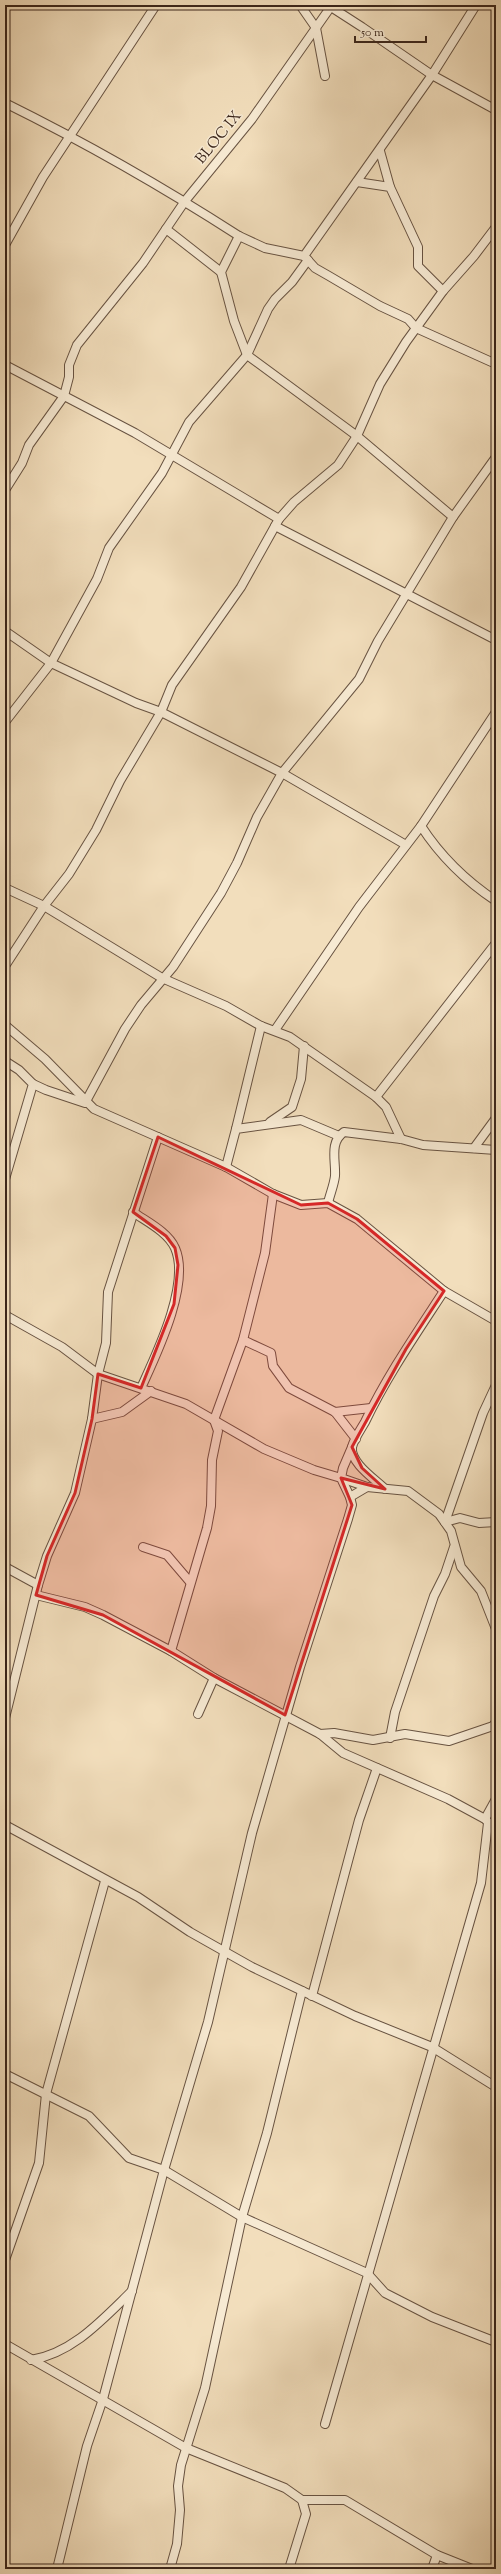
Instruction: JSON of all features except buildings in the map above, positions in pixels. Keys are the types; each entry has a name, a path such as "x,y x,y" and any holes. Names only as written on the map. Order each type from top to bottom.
{"street":[{"path":"5,245 31,198 70,135 156,5"},
{"path":"300,5 316,28 325,76"},
{"path":"5,722 51,663 97,578 109,548 173,455 189,422 247,355 268,309 306,258 432,75 476,5"},
{"path":"329,6 432,75 496,110"},
{"name":"BLOC IX","path":"64,396 69,377 69,364 77,345 143,263 185,201 252,120 316,28 329,6"},
{"path":"5,103 70,135 185,201 239,236 265,248 306,258 329,276 380,306 408,319 416,328 496,364"},
{"path":"380,151 390,187 418,247 418,266 443,291"},
{"path":"357,182 390,187"},
{"path":"5,966 44,906 69,874 96,830 120,780 161,712 183,668 241,587 277,523 294,502 338,466 356,436 380,384 416,328 443,291 474,256 496,227"},
{"path":"166,229 221,272 234,321 247,355 356,436 453,517"},
{"path":"221,272 239,236"},
{"path":"5,365 173,455 277,523 406,594 496,640"},
{"path":"5,490 22,463 29,446 64,396"},
{"path":"85,1103 125,1030 162,978 174,967 221,893 237,863 257,816 282,773 359,679 406,594 453,517 496,457"},
{"path":"5,631 51,663 136,703 161,712 282,773 406,844"},
{"path":"275,1030 359,907 421,826 496,712"},
{"path":"421,826 435,848 467,880 496,901"},
{"path":"5,888 44,906 162,978 226,1006 261,1026 275,1030 304,1046 376,1097 386,1107 401,1138"},
{"path":"376,1097 496,943"},
{"path":"5,1025 45,1059 85,1103"},
{"path":"226,1167 261,1026"},
{"path":"268,1124 292,1107 301,1079 304,1046"},
{"path":"5,1061 19,1070 33,1084 85,1103 108,1117 226,1167 273,1194 301,1205 328,1203 357,1219 444,1291 496,1320"},
{"path":"5,1179 33,1084"},
{"path":"292,1107 301,1120"},
{"path":"474,1148 496,1118"},
{"path":"236,1129 301,1120 339,1136 350,1132 401,1138 423,1145 496,1150"},
{"path":"328,1203 335,1176 334,1151 339,1136"},
{"path":"5,1718 38,1585 47,1556 74,1493 92,1420 98,1374 106,1343 108,1292 158,1137"},
{"path":"171,1651 207,1528 211,1506 210,1483 218,1431 214,1420 242,1340 265,1254 273,1194"},
{"path":"133,1212 166,1236 175,1248 178,1265 175,1296 167,1327 141,1388"},
{"path":"57,2569 87,2446 103,2399 164,2170 208,2022 252,1833 285,1715 352,1505 341,1478 343,1468 371,1408 444,1291"},
{"path":"5,1315 62,1347 98,1374 186,1404 264,1449 314,1470 367,1487 408,1491 439,1514 446,1522 461,1567 481,1591 496,1629"},
{"path":"242,1340 271,1353 273,1366 289,1388 335,1412 356,1439"},
{"path":"446,1522 483,1413 496,1385"},
{"path":"92,1420 122,1412 151,1391"},
{"path":"335,1412 371,1408"},
{"path":"352,1447 355,1457 362,1468 385,1489"},
{"path":"350,1497 367,1487"},
{"path":"446,1522 460,1518 479,1523 496,1522"},
{"path":"144,1547 167,1555 190,1582"},
{"path":"390,1738 395,1712 434,1596 445,1574 454,1547"},
{"path":"5,1567 38,1585"},
{"path":"36,1595 103,1615 171,1651 214,1678 320,1734 343,1753 448,1799 486,1821 496,1830"},
{"path":"198,1714 214,1678"},
{"path":"320,1734 334,1733 373,1740 405,1734 449,1741 495,1725"},
{"path":"312,1996 357,1827 377,1768"},
{"path":"324,2424 481,1882 486,1821 496,1799"},
{"path":"5,1825 138,1897 190,1932 225,1952 355,2016 432,2047 496,2087"},
{"path":"5,2258 39,2163 46,2094 105,1880"},
{"path":"170,2569 177,2544 180,2510 178,2486 186,2448 205,2388 242,2217 268,2132 302,1991"},
{"path":"5,2074 89,2116 129,2158 164,2170 242,2217 367,2273 385,2293 432,2316 496,2342"},
{"path":"31,2360 48,2358 79,2341 132,2291"},
{"path":"5,2344 186,2448 285,2488 302,2500 345,2500 437,2555 472,2569"},
{"path":"289,2569 306,2514 302,2500"},
{"path":"432,2569 437,2555"}],"highlighted area":[{"path":"158,1137 301,1205 328,1203 357,1219 444,1291 406,1349 352,1447 362,1468 385,1489 341,1478 352,1505 285,1715 103,1615 36,1595 47,1556 75,1493 92,1419 98,1374 141,1388 174,1304 178,1265 175,1248 166,1236 133,1212"}]}
